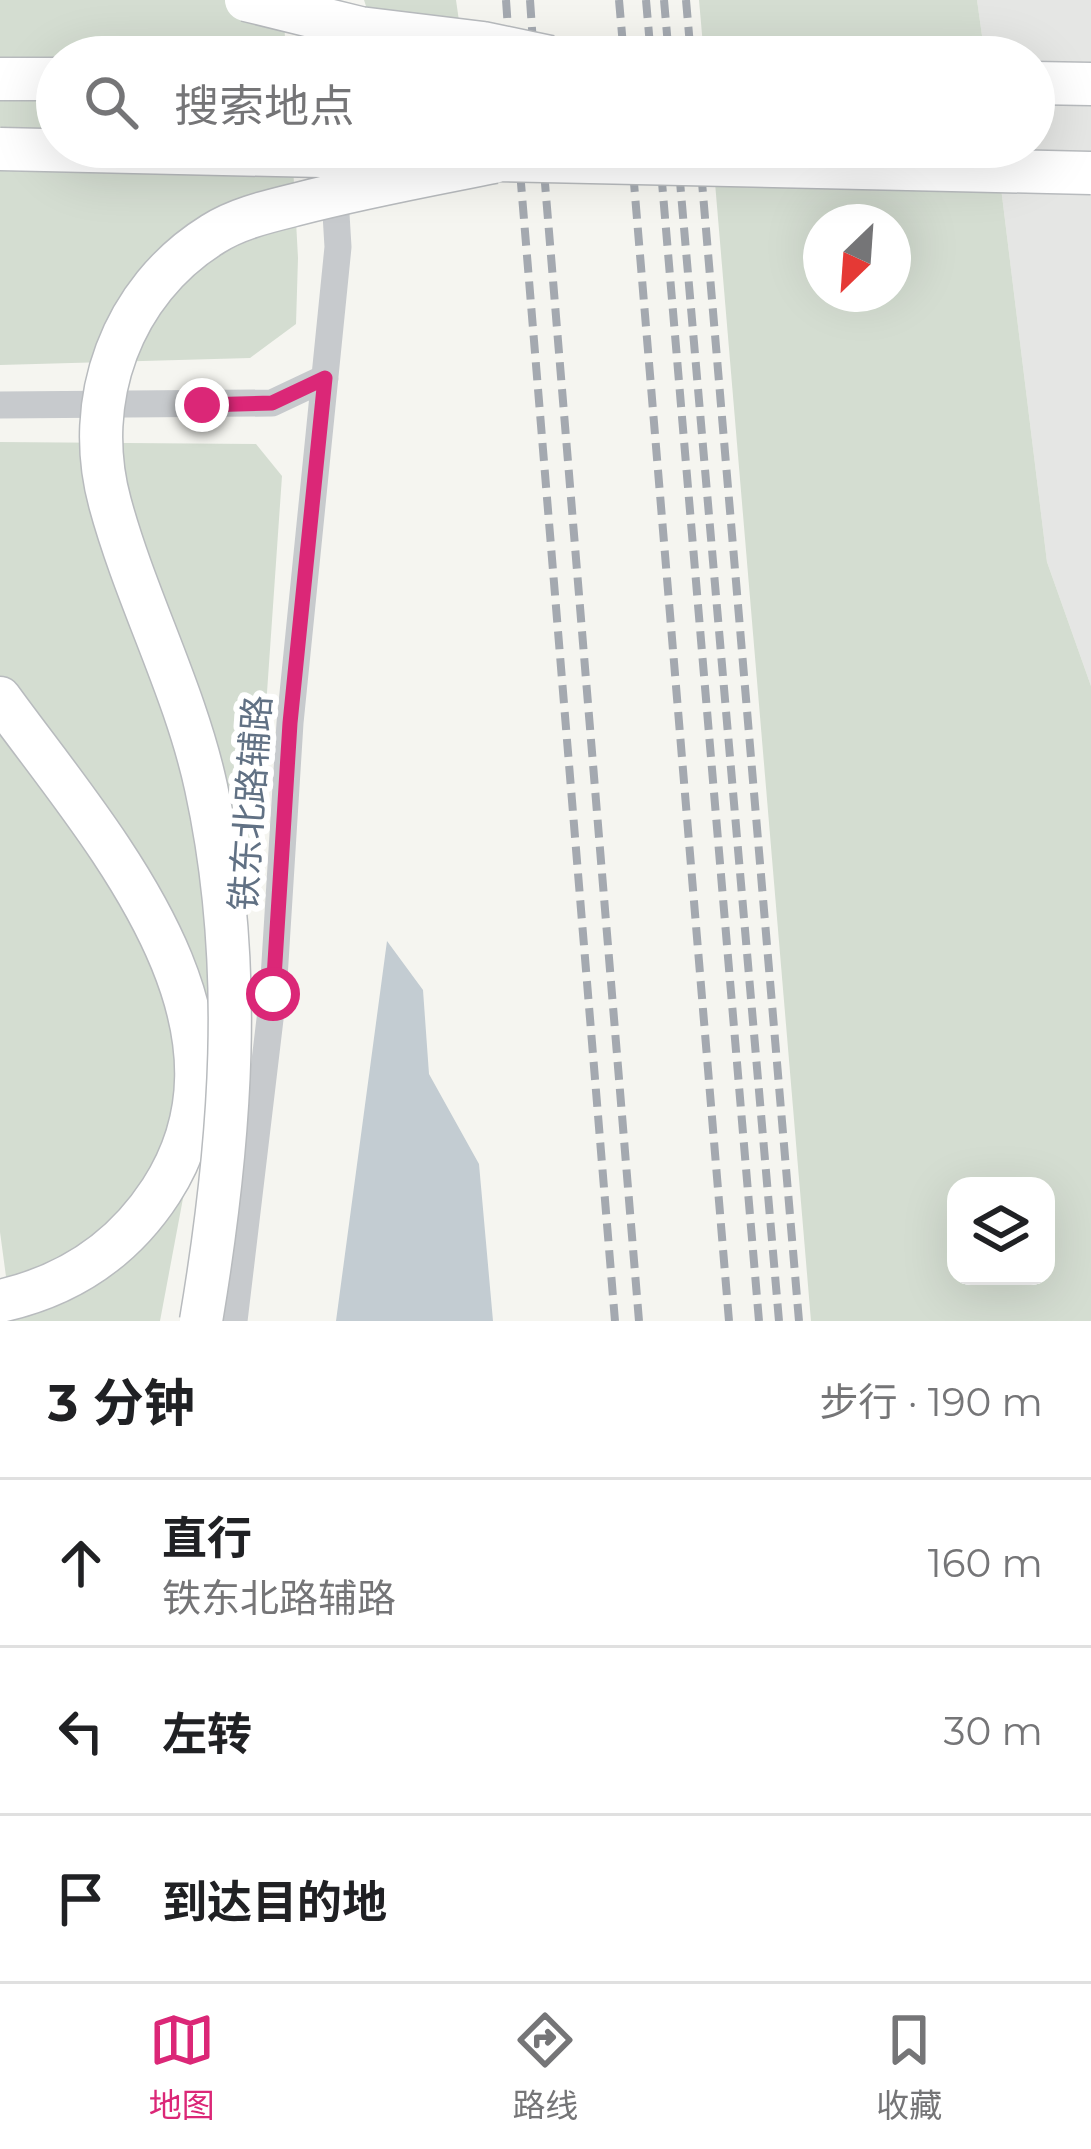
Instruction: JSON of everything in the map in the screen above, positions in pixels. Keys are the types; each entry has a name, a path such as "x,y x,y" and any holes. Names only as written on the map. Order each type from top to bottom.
{"highway":[{"path":"246,0 360,28 425,36"},
{"path":"0,79 36,79"},
{"path":"1055,83 1091,84"},
{"path":"0,149 36,149"},
{"path":"201,1321 229,1097 233,1017 228,939 206,784 133,576 106,483 101,433 107,372 125,328 148,292 214,233 257,214 465,168"},
{"path":"820,168 1091,173"},
{"path":"0,698 107,846 154,925 184,990 197,1075 183,1151 139,1222 85,1270 25,1296 0,1301"}],"street":[{"path":"322,0 325,36"},
{"name":"铁东北路辅路","path":"234,1321 273,994 290,723 338,248 333,168"},
{"path":"0,405 272,403 325,378"}],"shaded area":[{"path":"0,0 283,0 285,36 36,36 36,168 293,168 296,324 250,358 0,365"},
{"path":"364,0 456,0 459,21 369,15"},
{"path":"699,0 977,0 982,36 702,36"},
{"path":"977,0 1091,0 1091,686 1047,562 999,168 1055,168 1055,36 982,36"},
{"path":"714,168 999,168 1047,562 1091,686 1091,1321 811,1321"},
{"path":"0,442 256,444 282,476 255,866 160,1321 12,1321 0,1232"},
{"path":"387,941 423,990 429,1074 479,1164 493,1321 336,1321"}],"railway":[{"path":"506,0 509,36"},
{"path":"530,0 533,36"},
{"path":"619,0 622,36"},
{"path":"646,0 649,36"},
{"path":"664,0 667,36"},
{"path":"686,0 689,36"},
{"path":"520,168 615,1321"},
{"path":"544,168 639,1321"},
{"path":"633,168 729,1321"},
{"path":"661,168 759,1321"},
{"path":"679,168 779,1321"},
{"path":"701,168 799,1321"}],"route":[{"path":"202,405 272,403 325,378 290,723 273,994"}]}
